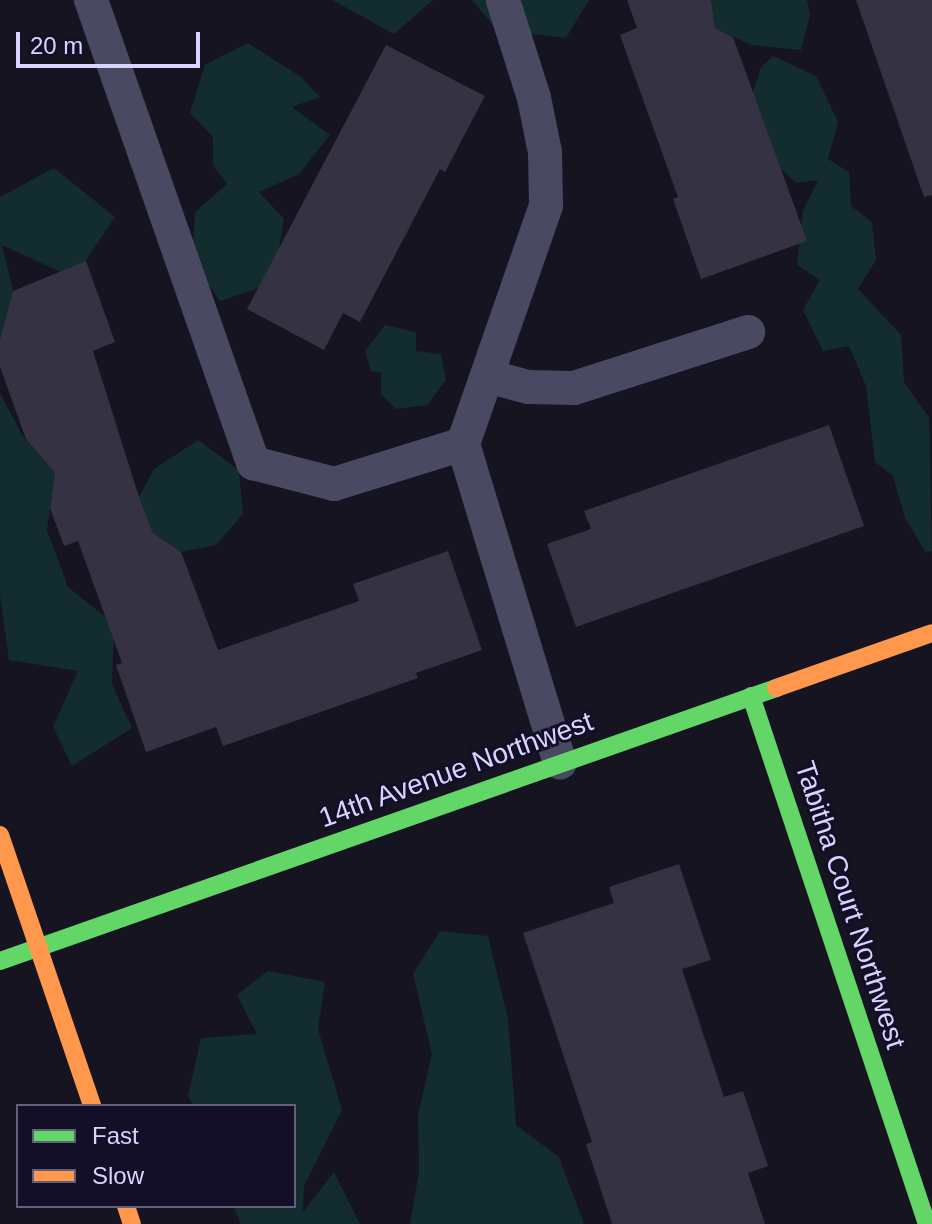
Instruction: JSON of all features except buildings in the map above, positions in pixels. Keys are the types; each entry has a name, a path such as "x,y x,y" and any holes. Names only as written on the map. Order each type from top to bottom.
{"street":[{"name":"14th Avenue Northwest","path":"0,961 932,633"},
{"name":"Tabitha Court Northwest","path":"751,696 927,1224"},
{"path":"0,835 91,1104"}],"lane":[{"path":"91,0 253,463 334,484 463,444"},
{"path":"503,0 534,98 545,152 546,205 463,444 560,763"},
{"path":"487,376 528,387 574,388 748,332"}],"green space":[{"path":"332,0 433,0 394,34"},
{"path":"472,0 589,0 566,38 497,30"},
{"path":"711,0 807,0 810,15 801,50 751,45 715,28"},
{"path":"248,43 301,77 320,97 292,107 330,135 299,174 259,192 284,219 273,283 220,301 192,261 195,212 227,184 213,165 213,137 190,113 205,65"},
{"path":"773,56 816,76 838,122 828,159 849,172 851,206 872,222 876,260 858,289 901,335 904,382 929,418 932,551 926,553 905,518 893,476 875,462 866,386 849,346 823,351 803,310 820,280 797,265 803,211 818,180 796,183 760,149 749,105 761,67"},
{"path":"54,168 115,217 74,278 2,245 13,291 0,339 0,197"},
{"path":"385,325 416,332 416,351 441,354 446,380 427,405 396,409 381,394 381,373 371,371 365,351"},
{"path":"0,393 22,435 55,473 47,530 68,587 114,624 112,684 132,728 72,766 53,727 78,671 9,660 0,595"},
{"path":"198,440 239,470 243,514 216,545 181,552 153,533 139,497 154,469"},
{"path":"440,931 488,936 508,1019 516,1125 559,1157 584,1224 410,1224 419,1171 418,1115 432,1054 413,974"},
{"path":"268,971 325,982 318,1029 342,1110 304,1186 303,1212 334,1172 360,1224 241,1224 234,1208 296,1208 296,1104 193,1104 188,1096 201,1038 257,1034 237,995"}],"traffic: fast":[{"path":"0,961 776,688"},
{"path":"751,696 927,1224"}],"traffic: slow":[{"path":"776,688 932,633"},
{"path":"0,835 91,1104"},
{"path":"127,1208 132,1224"}]}
